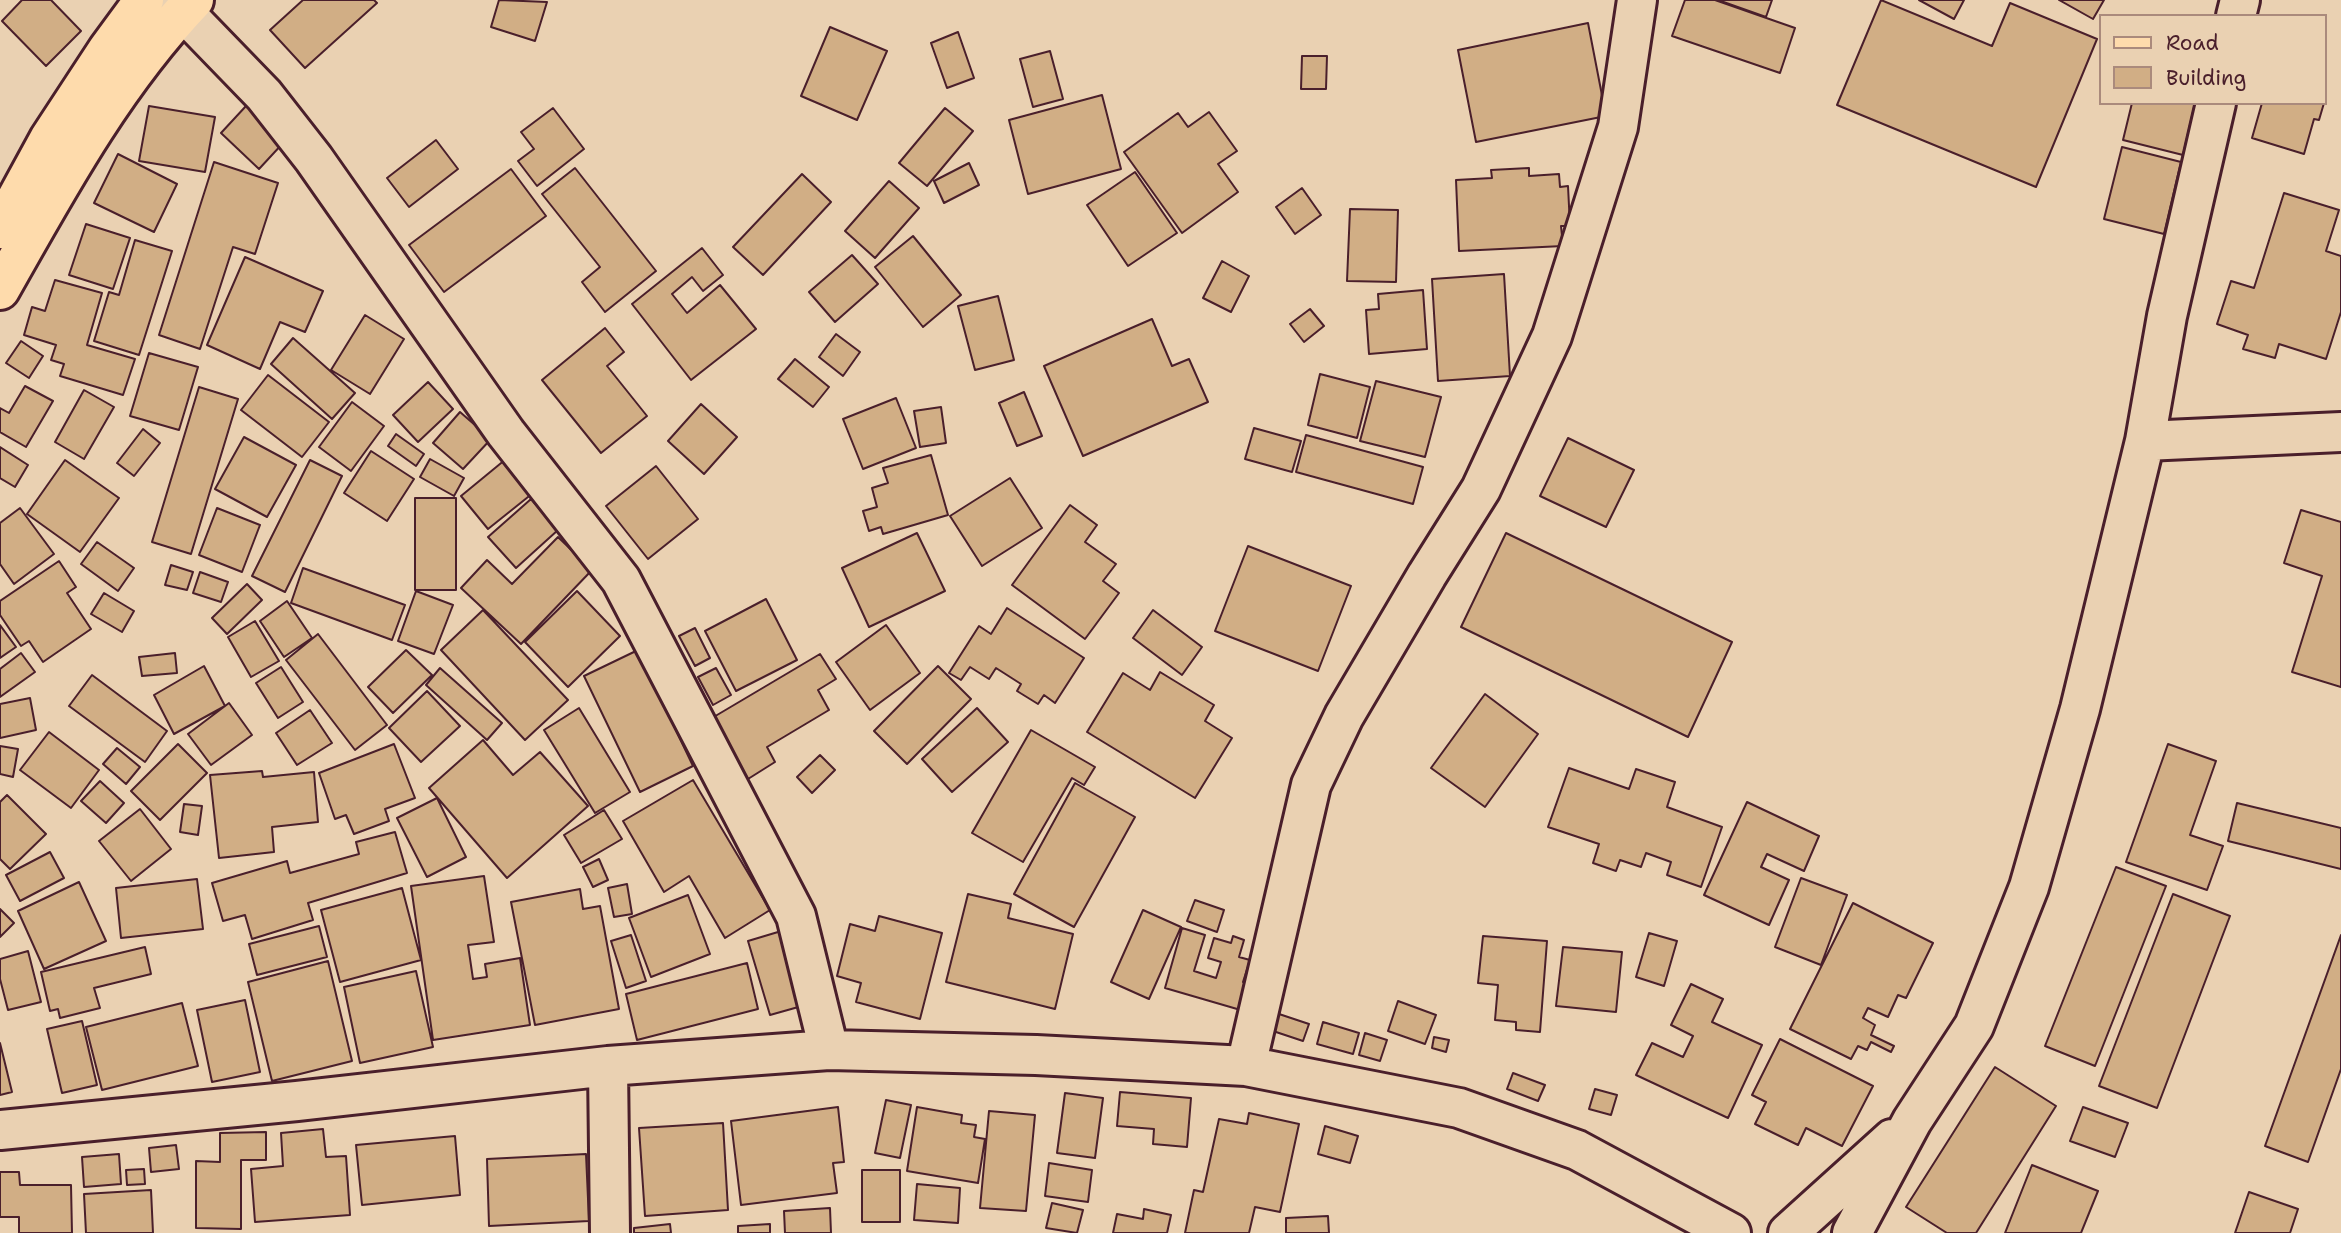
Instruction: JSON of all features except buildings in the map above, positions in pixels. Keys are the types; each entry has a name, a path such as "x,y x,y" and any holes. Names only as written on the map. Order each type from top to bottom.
{"main road":[{"path":"0,229 49,139 144,0"},
{"path":"0,290 73,162 183,4"}],"street":[{"path":"1246,1066 1311,785 1344,716 1481,489 1552,336 1618,127 1637,0"},
{"path":"183,4 264,94 314,159 506,433 621,580 796,916 829,1051"},
{"path":"1852,1233 1912,1121 1974,1026 2029,887 2080,709 2145,441 2167,316 2216,105"},
{"path":"2145,441 2341,432"},
{"path":"0,1130 608,1066 829,1051 1036,1055 1246,1066 1459,1108 1577,1150 1727,1232"},
{"path":"608,1066 610,1233"},
{"path":"1788,1233 1912,1121"}]}
